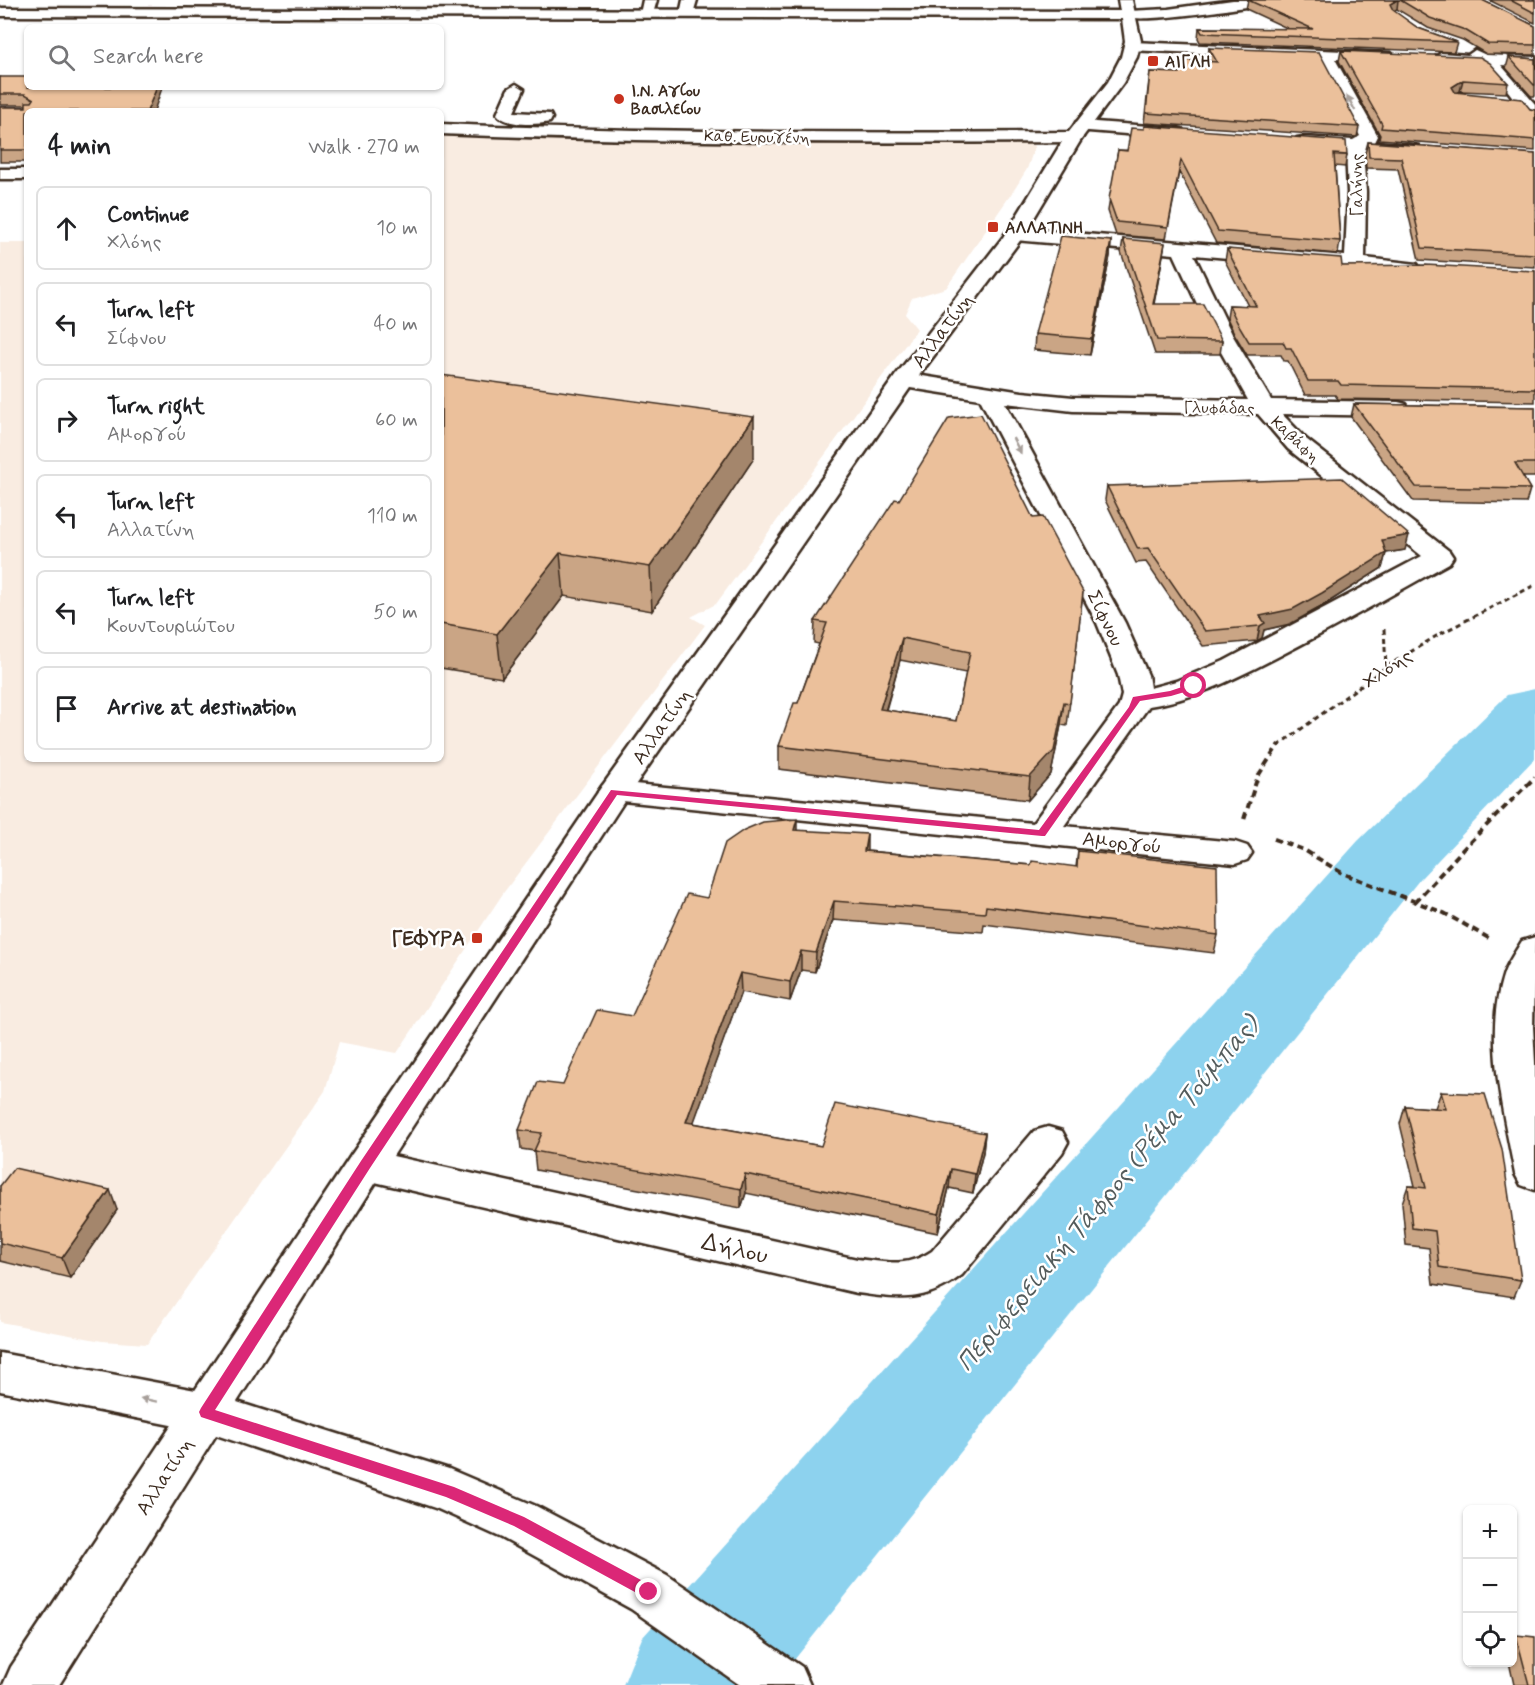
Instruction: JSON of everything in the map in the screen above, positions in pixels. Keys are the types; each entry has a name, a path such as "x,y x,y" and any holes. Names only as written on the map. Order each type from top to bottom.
{"street":[{"path":"1044,11 1090,0"},
{"path":"1044,11 1084,19 1129,16 1163,7 1228,0"},
{"path":"0,5 688,7 1044,11 1129,16 1150,20 1191,10 1265,0"},
{"path":"0,12 648,7"},
{"name":"Αλλατίνη","path":"29,1685 366,1165 614,792 904,380 1015,234 1078,131 1115,83 1132,47 1129,16"},
{"path":"1451,43 1495,68 1532,106"},
{"path":"1132,47 1403,57"},
{"name":"Γαλήνης","path":"1324,54 1369,136 1366,142 1354,146 1357,192 1355,264"},
{"path":"1426,57 1535,62"},
{"path":"516,89 505,111 513,117 955,128 982,136"},
{"path":"1504,101 1532,106"},
{"name":"Καθ. Ευρυγένη","path":"444,129 532,133 903,138 1078,131 1195,135"},
{"path":"1286,141 1431,151"},
{"path":"0,174 24,174"},
{"path":"1015,234 1424,269"},
{"name":"Καβάφη","path":"1136,699 1171,693 1215,677 1306,631 1440,557 1297,444 1263,408 1188,265 1182,249"},
{"name":"Γλυφάδας","path":"904,380 989,394 1073,404 1420,409"},
{"name":"Σίφνου","path":"989,394 1111,623 1133,675 1136,699"},
{"path":"1042,833 1127,716 1136,699"},
{"name":"Αμοργού","path":"614,792 1042,833 1239,839"},
{"path":"1531,955 1515,1003 1514,1047 1535,1174"},
{"name":"Δήλου","path":"366,1165 857,1276 895,1281 927,1277 947,1263 1048,1142"},
{"path":"0,1372 206,1412 449,1491 519,1522 649,1592 784,1685"}],"path":[{"name":"Χλόης","path":"1239,839 1258,776 1280,743 1301,726 1438,635 1535,585"},
{"path":"1415,902 1465,847 1535,777"},
{"path":"1239,839 1304,850 1342,873 1443,913 1531,955"}],"shaded area":[{"path":"444,133 1022,142 1035,146 1027,169 1016,187 946,288 912,298 905,314 917,329 716,604 691,617 705,625 504,892 397,1053 339,1042 325,1091 147,1344 102,1341 0,1322 0,243 24,243 24,762 444,762"}],"building":[{"path":"1248,0 1397,0 1390,4 1393,10 1418,28 1457,42 1202,33 1199,28 1313,29"},
{"path":"1400,0 1482,0 1535,26 1535,45 1488,44 1465,30 1430,18"},
{"path":"1510,0 1535,0 1535,13"},
{"path":"1209,48 1319,52 1359,127 1146,113 1150,72 1180,73 1182,60 1217,62"},
{"path":"1341,51 1480,57 1490,63 1508,83 1463,80 1452,87 1455,92 1522,99 1530,109 1535,110 1535,140 1381,128 1382,124"},
{"path":"1509,57 1535,59 1535,85 1534,85"},
{"path":"0,77 24,77 24,90 156,90 148,108 24,108 24,150 0,150 0,107 26,107 26,102 32,102 34,99 25,94 0,94"},
{"path":"1144,126 1346,141 1347,155 1334,154 1340,241 1218,231 1181,160 1168,227 1117,222 1109,199 1118,150 1127,151 1131,128 1144,129"},
{"path":"1368,142 1535,154 1535,254 1422,248 1401,158 1369,157"},
{"path":"1061,236 1111,241 1092,339 1035,334"},
{"path":"1123,239 1165,243 1153,304 1203,304 1222,341 1157,340"},
{"path":"1227,249 1341,258 1342,266 1426,265 1535,271 1535,389 1341,385 1338,381 1308,381 1291,348 1286,348 1283,342 1249,342 1229,305 1256,306"},
{"path":"444,375 754,417 650,567 560,553 497,634 444,625"},
{"path":"1354,404 1535,407 1535,463 1515,463 1530,489 1416,487"},
{"path":"981,414 1033,518 1043,517 1083,592 1070,703 1064,702 1054,751 1030,777 779,746 794,703 798,703 827,623 815,621 895,499 899,500 949,418","holes":["902,638 970,652 956,721 880,709"]},
{"path":"1342,478 1409,535 1382,540 1386,553 1293,609 1260,616 1265,623 1260,626 1205,631 1148,548 1138,549 1107,486"},
{"path":"797,819 794,830 867,834 864,851 1031,865 1032,861 1077,867 1078,851 1217,866 1218,935 986,906 985,913 834,901 816,953 801,951 790,982 740,973 686,1122 821,1146 835,1104 985,1133 975,1174 951,1169 939,1214 745,1174 741,1189 534,1151 542,1133 519,1130 538,1082 563,1085 597,1010 632,1016 687,894 707,898 725,843 744,830 763,822"},
{"path":"1441,1092 1485,1094 1502,1149 1521,1280 1439,1267 1435,1231 1412,1228 1408,1186 1426,1188 1405,1106 1446,1109"},
{"path":"14,1168 110,1190 62,1258 0,1243 0,1186"},
{"path":"1517,1635 1535,1637 1535,1685 1529,1685"}],"waterway":[{"name":"Περιφερειακή Τάφρος (Ρέμα Τούμπας)","path":"690,1685 783,1572 1389,860 1535,712"}],"place":[{"name":"ΑΙΓΛΗ","path":"1153,61"},
{"name":"Ι.Ν. Αγίου Βασιλείου","path":"619,99"},
{"name":"ΑΛΛΑΤΙΝΗ","path":"993,227"},
{"name":"ΓΕΦΥΡΑ","path":"477,938"}],"route":[{"path":"649,1592 519,1522 449,1491 206,1412 366,1165 614,792 1042,833 1134,707 1136,699 1149,698 1194,686"}]}
